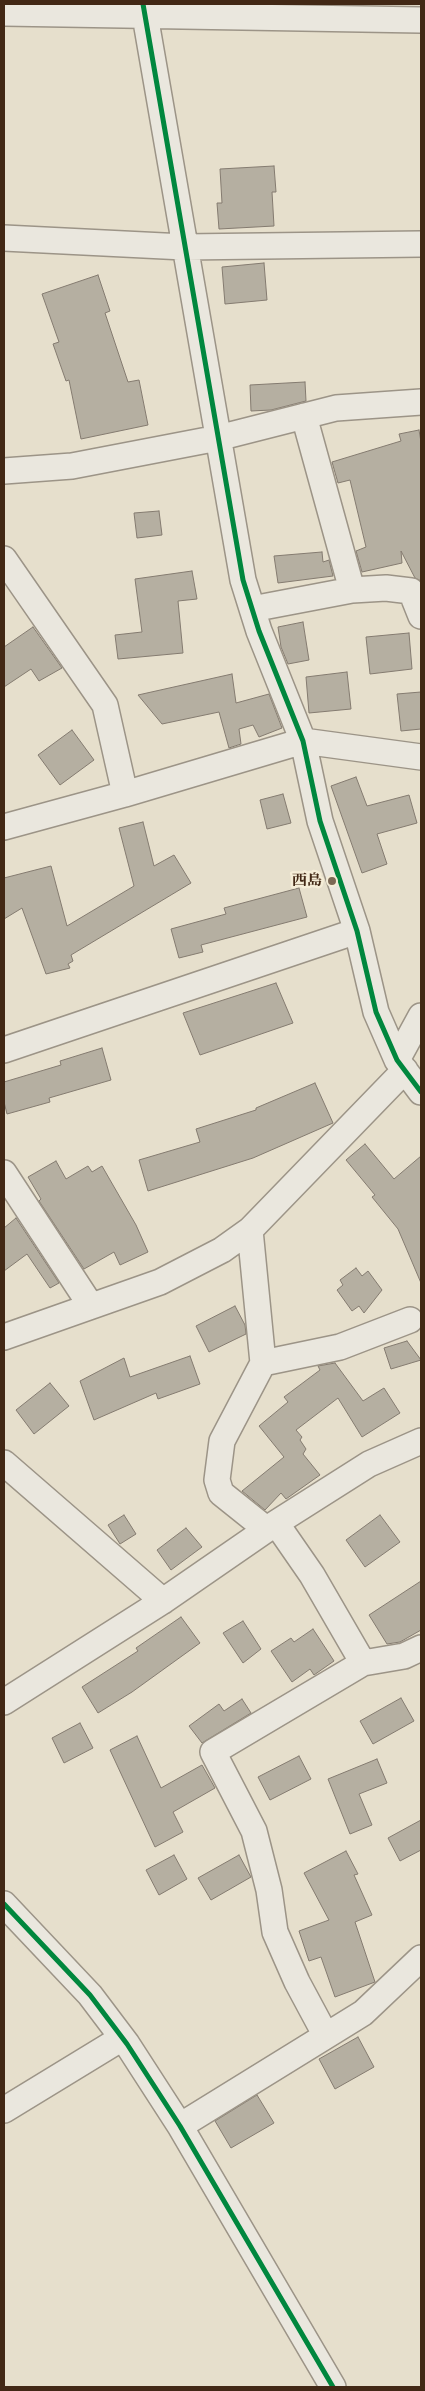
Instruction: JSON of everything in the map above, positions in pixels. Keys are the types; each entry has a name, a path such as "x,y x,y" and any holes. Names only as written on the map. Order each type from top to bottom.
{"street":[{"path":"144,10 243,580 252,609 303,742 320,821 357,931 376,1012 401,1065 421,1092"},
{"path":"4,13 144,10 421,20"},
{"path":"4,238 184,247 421,244"},
{"path":"4,471 72,466 218,438 336,408 421,402"},
{"path":"304,416 352,590"},
{"path":"4,559 105,705 125,794"},
{"path":"252,609 352,590 386,588 411,590 421,616"},
{"path":"4,827 303,742 421,757"},
{"path":"4,1050 357,931"},
{"path":"4,1337 160,1282 222,1250 250,1230 401,1065 421,1016"},
{"path":"4,1173 91,1306"},
{"path":"250,1230 263,1363 222,1441 217,1480 221,1492 271,1526 312,1575 363,1663"},
{"path":"263,1363 340,1347 410,1320"},
{"path":"4,1702 163,1601 271,1526 369,1464 421,1441"},
{"path":"4,1463 163,1601"},
{"path":"326,2036 296,1982 275,1932 269,1890 254,1831 212,1752 363,1663 404,1656 421,1648"},
{"path":"4,1904 90,1995 122,2038 180,2126 332,2387"},
{"path":"180,2126 363,2013 421,1958"},
{"path":"4,2110 122,2038"}],"building":[{"path":"274,166 276,192 272,192 274,226 219,229 217,203 222,203 220,169"},
{"path":"264,263 267,300 225,304 222,267"},
{"path":"98,275 110,311 105,313 128,382 139,380 148,425 81,439 69,380 66,381 53,344 59,342 42,294"},
{"path":"305,382 306,401 271,410 251,411 250,385"},
{"path":"419,430 421,442 421,581 415,578 401,551 402,563 362,572 356,551 366,547 350,480 338,483 332,462 401,441 399,434"},
{"path":"159,511 162,535 137,538 134,513"},
{"path":"322,552 323,562 329,560 333,576 278,583 274,556"},
{"path":"192,571 197,599 178,601 183,653 118,659 115,635 142,632 135,579"},
{"path":"303,622 309,660 288,664 281,647 278,627"},
{"path":"33,627 62,668 39,681 31,669 4,687 4,647"},
{"path":"409,633 412,669 370,674 366,637"},
{"path":"347,672 351,709 309,713 306,677"},
{"path":"232,674 236,703 269,694 282,728 259,737 253,725 239,729 241,744 229,748 219,712 162,724 138,695"},
{"path":"421,692 421,729 401,731 397,694"},
{"path":"72,730 94,760 60,785 38,755"},
{"path":"356,777 367,806 409,795 417,823 377,834 387,864 362,873 331,786"},
{"path":"283,794 291,823 267,829 260,800"},
{"path":"143,822 154,866 174,855 191,883 71,955 73,961 68,964 70,968 46,974 22,908 4,919 4,878 51,866 67,926 134,886 119,828"},
{"path":"299,888 307,917 201,945 203,952 179,958 171,929 226,914 224,908"},
{"path":"276,983 293,1023 200,1055 183,1013"},
{"path":"102,1048 111,1080 49,1098 50,1102 7,1114 4,1102 4,1082 61,1065 60,1061"},
{"path":"315,1083 333,1123 253,1158 148,1191 139,1160 200,1142 196,1129 256,1110 256,1108"},
{"path":"365,1144 394,1179 421,1156 421,1283 398,1229 372,1197 375,1195 346,1160"},
{"path":"56,1161 66,1179 88,1166 92,1172 102,1166 136,1225 148,1252 120,1265 114,1252 84,1269 39,1201 41,1199 28,1177"},
{"path":"16,1218 59,1283 50,1288 27,1254 4,1271 4,1228"},
{"path":"356,1268 362,1276 368,1271 382,1290 364,1313 359,1306 352,1311 337,1290 343,1285 340,1280"},
{"path":"235,1306 245,1325 246,1334 209,1352 196,1326"},
{"path":"407,1341 421,1360 391,1369 384,1348"},
{"path":"190,1356 200,1384 158,1399 156,1393 94,1420 80,1381 124,1358 130,1377"},
{"path":"335,1363 363,1401 384,1388 400,1413 362,1437 338,1398 296,1430 302,1437 300,1440 306,1449 303,1454 320,1475 286,1499 281,1493 265,1510 242,1491 284,1457 259,1426 288,1402 284,1397 320,1370 318,1366"},
{"path":"50,1383 69,1406 34,1434 16,1410"},
{"path":"124,1515 136,1534 120,1544 108,1525"},
{"path":"380,1515 400,1542 365,1567 346,1540"},
{"path":"186,1528 202,1547 171,1570 157,1550"},
{"path":"421,1581 421,1630 400,1642 387,1644 369,1615"},
{"path":"181,1617 200,1643 132,1692 98,1713 82,1687 138,1651 136,1648"},
{"path":"243,1621 261,1649 243,1663 223,1633"},
{"path":"313,1629 334,1661 314,1675 310,1669 292,1682 271,1651 291,1638 294,1642"},
{"path":"401,1698 414,1721 373,1744 360,1721"},
{"path":"242,1699 251,1713 202,1743 189,1726 219,1704 224,1711"},
{"path":"80,1723 93,1748 64,1763 52,1738"},
{"path":"137,1736 161,1788 202,1765 215,1788 173,1812 183,1832 155,1847 110,1750"},
{"path":"299,1756 311,1779 270,1800 258,1777"},
{"path":"377,1759 387,1783 359,1794 372,1825 350,1834 328,1779"},
{"path":"421,1820 421,1850 400,1861 388,1838"},
{"path":"346,1851 358,1874 354,1875 372,1915 355,1922 375,1982 335,1997 321,1957 309,1961 299,1931 329,1920 304,1873"},
{"path":"174,1855 187,1879 159,1895 146,1870"},
{"path":"239,1855 251,1877 211,1900 198,1878"},
{"path":"358,2037 374,2067 335,2089 319,2059"},
{"path":"257,2095 274,2123 231,2148 215,2121"}],"cycle path":[{"path":"143,4 243,580 259,631 303,741 320,821 357,931 376,1012 397,1060 421,1092"},
{"path":"4,1904 90,1995 127,2044 180,2126 333,2387"}],"place":[{"name":"西島","path":"332,881"}]}
